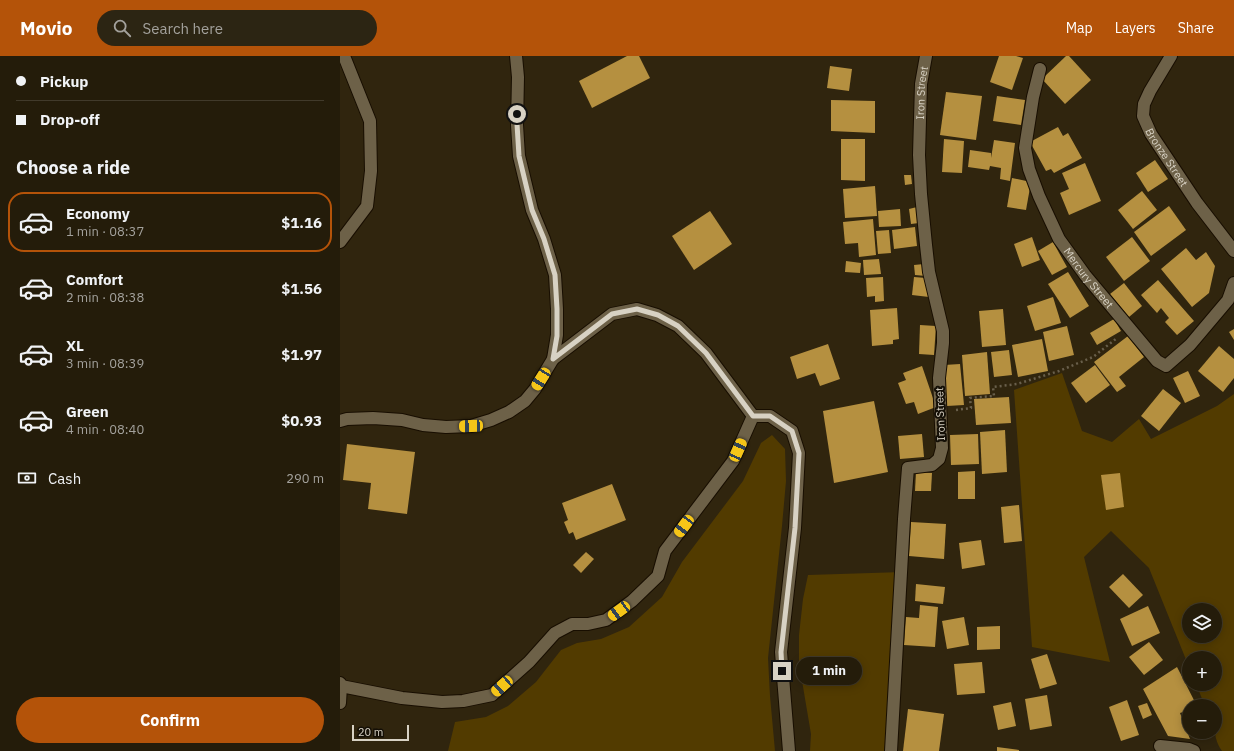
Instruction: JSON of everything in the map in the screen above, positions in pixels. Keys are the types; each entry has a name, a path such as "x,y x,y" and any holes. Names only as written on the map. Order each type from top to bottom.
{"street":[{"path":"340,242 367,206 371,171 370,121 344,56"},
{"path":"340,421 347,419 373,418 402,420 423,425 446,427 471,426 491,420 509,412 525,401 535,389 553,359 557,336 555,275 544,239 532,210 519,156 517,124 518,77 516,56"},
{"name":"Iron Street","path":"891,751 908,468 932,465 939,459 942,448 939,378 943,331 928,265 920,178 921,84 926,56"},
{"name":"Bronze Street","path":"1171,56 1150,91 1144,104 1143,116 1151,134 1184,184 1234,251"},
{"name":"Mercury Street","path":"1040,69 1033,97 1025,148 1029,168 1039,196 1059,239 1085,275 1157,361 1166,366 1190,345 1228,300 1234,283"},
{"path":"553,359 612,314 637,309 658,315 678,326 706,353 753,416"},
{"path":"340,704 341,685 402,698 442,702 463,701 492,695 529,662 555,634 572,624 588,624 606,620 632,601 658,576 665,552 733,462 753,416"},
{"path":"753,416 770,416 792,431 799,453 795,528 781,652 790,751"},
{"path":"1160,746 1189,749 1194,751"}],"path":[{"path":"952,410 971,408 970,398 994,396 993,387 1017,384 1059,371 1092,356 1129,328"}],"shaded area":[{"path":"1062,373 1082,431 1112,442 1139,419 1151,439 1217,406 1234,394 1234,751 1222,751 1216,739 1222,739 1222,699 1202,699 1199,691 1222,691 1222,651 1183,651 1149,568 1111,531 1084,557 1110,662 1032,647 1014,390"},
{"path":"772,435 785,449 786,481 768,658 775,751 448,751 455,722 486,717 508,706 536,682 561,650 577,643 601,639 629,627 662,597 682,562 743,481 761,443"},
{"path":"903,572 895,751 810,751 811,734 799,663 799,635 803,599 808,575"}],"building":[{"path":"627,56 639,56 650,78 592,108 579,81"},
{"path":"999,56 1016,56 1023,58 1012,90 990,82"},
{"path":"1066,56 1069,56 1091,80 1065,104 1042,79"},
{"path":"830,66 852,69 849,91 827,88"},
{"path":"946,92 982,96 976,140 940,135"},
{"path":"997,96 1025,100 1021,125 993,121"},
{"path":"831,100 875,101 875,133 831,131"},
{"path":"1058,127 1063,136 1068,133 1082,158 1054,173 1051,169 1046,171 1030,142"},
{"path":"841,139 865,139 865,181 841,180"},
{"path":"944,139 964,141 962,173 942,172"},
{"path":"994,140 1015,143 1010,181 1000,179 1001,168 990,166 989,170 968,167 970,150 991,153 991,158"},
{"path":"1155,160 1168,179 1148,192 1136,173"},
{"path":"1085,163 1101,201 1069,215 1060,193 1069,189 1062,173"},
{"path":"904,175 911,175 912,184 905,185"},
{"path":"1012,178 1031,182 1026,210 1007,207"},
{"path":"875,186 877,216 845,218 843,189"},
{"path":"1142,191 1157,210 1133,229 1118,210"},
{"path":"1169,206 1186,230 1151,256 1134,232"},
{"path":"917,207 919,223 911,224 909,209"},
{"path":"900,209 901,226 879,227 878,211"},
{"path":"710,211 732,244 694,270 672,236"},
{"path":"873,219 876,255 859,257 858,243 845,244 843,222"},
{"path":"915,227 917,246 894,249 892,230"},
{"path":"889,230 891,253 878,254 876,231"},
{"path":"1032,237 1040,260 1022,267 1014,244"},
{"path":"1132,237 1150,261 1124,281 1106,257"},
{"path":"1053,242 1067,267 1052,275 1038,251"},
{"path":"1186,248 1196,260 1206,252 1215,266 1209,293 1192,307 1161,269"},
{"path":"879,259 881,274 864,275 863,260"},
{"path":"846,261 861,263 860,273 845,272"},
{"path":"924,264 926,276 915,275 914,265"},
{"path":"1068,272 1089,306 1070,318 1048,284"},
{"path":"883,277 884,301 875,302 875,296 867,297 866,278"},
{"path":"914,277 926,278 929,297 912,295"},
{"path":"1158,280 1194,321 1177,335 1165,322 1169,318 1161,308 1157,313 1141,295"},
{"path":"1124,283 1142,306 1129,317 1110,294"},
{"path":"1053,297 1061,323 1035,331 1027,306"},
{"path":"897,308 899,339 893,340 893,344 872,346 870,310"},
{"path":"1003,309 1006,345 982,347 979,311"},
{"path":"1114,319 1121,331 1097,345 1090,333"},
{"path":"920,325 936,326 934,355 919,354"},
{"path":"1067,326 1074,355 1049,361 1043,332"},
{"path":"1234,329 1234,340 1229,332"},
{"path":"1128,336 1144,357 1119,377 1126,386 1117,392 1094,362"},
{"path":"1042,339 1048,371 1018,377 1012,345"},
{"path":"828,344 840,379 820,386 815,373 797,379 790,357"},
{"path":"1219,346 1234,359 1234,378 1223,392 1198,371"},
{"path":"1009,350 1012,375 994,377 991,352"},
{"path":"987,352 990,394 965,396 962,355"},
{"path":"960,364 964,405 947,406 944,365"},
{"path":"1095,365 1110,385 1086,403 1071,383"},
{"path":"922,366 936,407 918,414 914,402 906,404 898,383 906,380 903,373"},
{"path":"1188,371 1200,396 1185,403 1173,378"},
{"path":"1163,389 1181,403 1159,431 1141,416"},
{"path":"1009,397 1011,423 976,425 974,399"},
{"path":"874,401 888,472 834,483 823,411"},
{"path":"1005,430 1007,472 982,474 980,432"},
{"path":"922,434 924,457 900,459 898,436"},
{"path":"978,434 979,464 951,465 950,435"},
{"path":"347,444 415,452 407,514 368,509 371,483 343,480"},
{"path":"975,471 975,499 958,499 958,472"},
{"path":"916,472 932,473 931,491 915,491"},
{"path":"1120,473 1124,507 1106,510 1101,475"},
{"path":"612,484 626,520 576,540 573,532 569,534 564,522 568,520 562,503"},
{"path":"1019,505 1022,541 1004,543 1001,507"},
{"path":"911,522 946,524 944,559 909,556"},
{"path":"981,540 985,565 962,569 959,543"},
{"path":"586,552 594,559 581,573 573,565"},
{"path":"1123,574 1143,595 1129,608 1109,587"},
{"path":"916,584 945,587 943,604 915,601"},
{"path":"920,605 938,607 935,647 904,645 906,617 919,618"},
{"path":"1148,606 1160,633 1132,646 1120,619"},
{"path":"964,617 969,645 947,649 942,621"},
{"path":"1000,626 1000,649 977,650 977,627"},
{"path":"1149,642 1163,660 1144,675 1129,657"},
{"path":"1047,654 1057,684 1040,689 1031,659"},
{"path":"982,662 985,693 957,695 954,664"},
{"path":"1177,667 1182,677 1182,691 1189,691 1193,699 1182,699 1182,712 1180,713 1182,718 1182,738 1168,736 1143,689"},
{"path":"1047,695 1052,726 1030,730 1025,699"},
{"path":"1127,700 1139,735 1121,741 1109,707"},
{"path":"1011,702 1016,726 998,730 993,706"},
{"path":"1147,703 1152,715 1143,719 1138,706"},
{"path":"908,709 944,714 939,751 903,751"},
{"path":"997,747 1019,750 1019,751 997,751"}],"route":[{"path":"517,114 519,156 532,210 544,239 555,275 557,336 553,359 612,314 637,309 658,315 678,326 706,353 753,416 770,416 792,431 799,453 792,563 781,652 782,671"}]}
